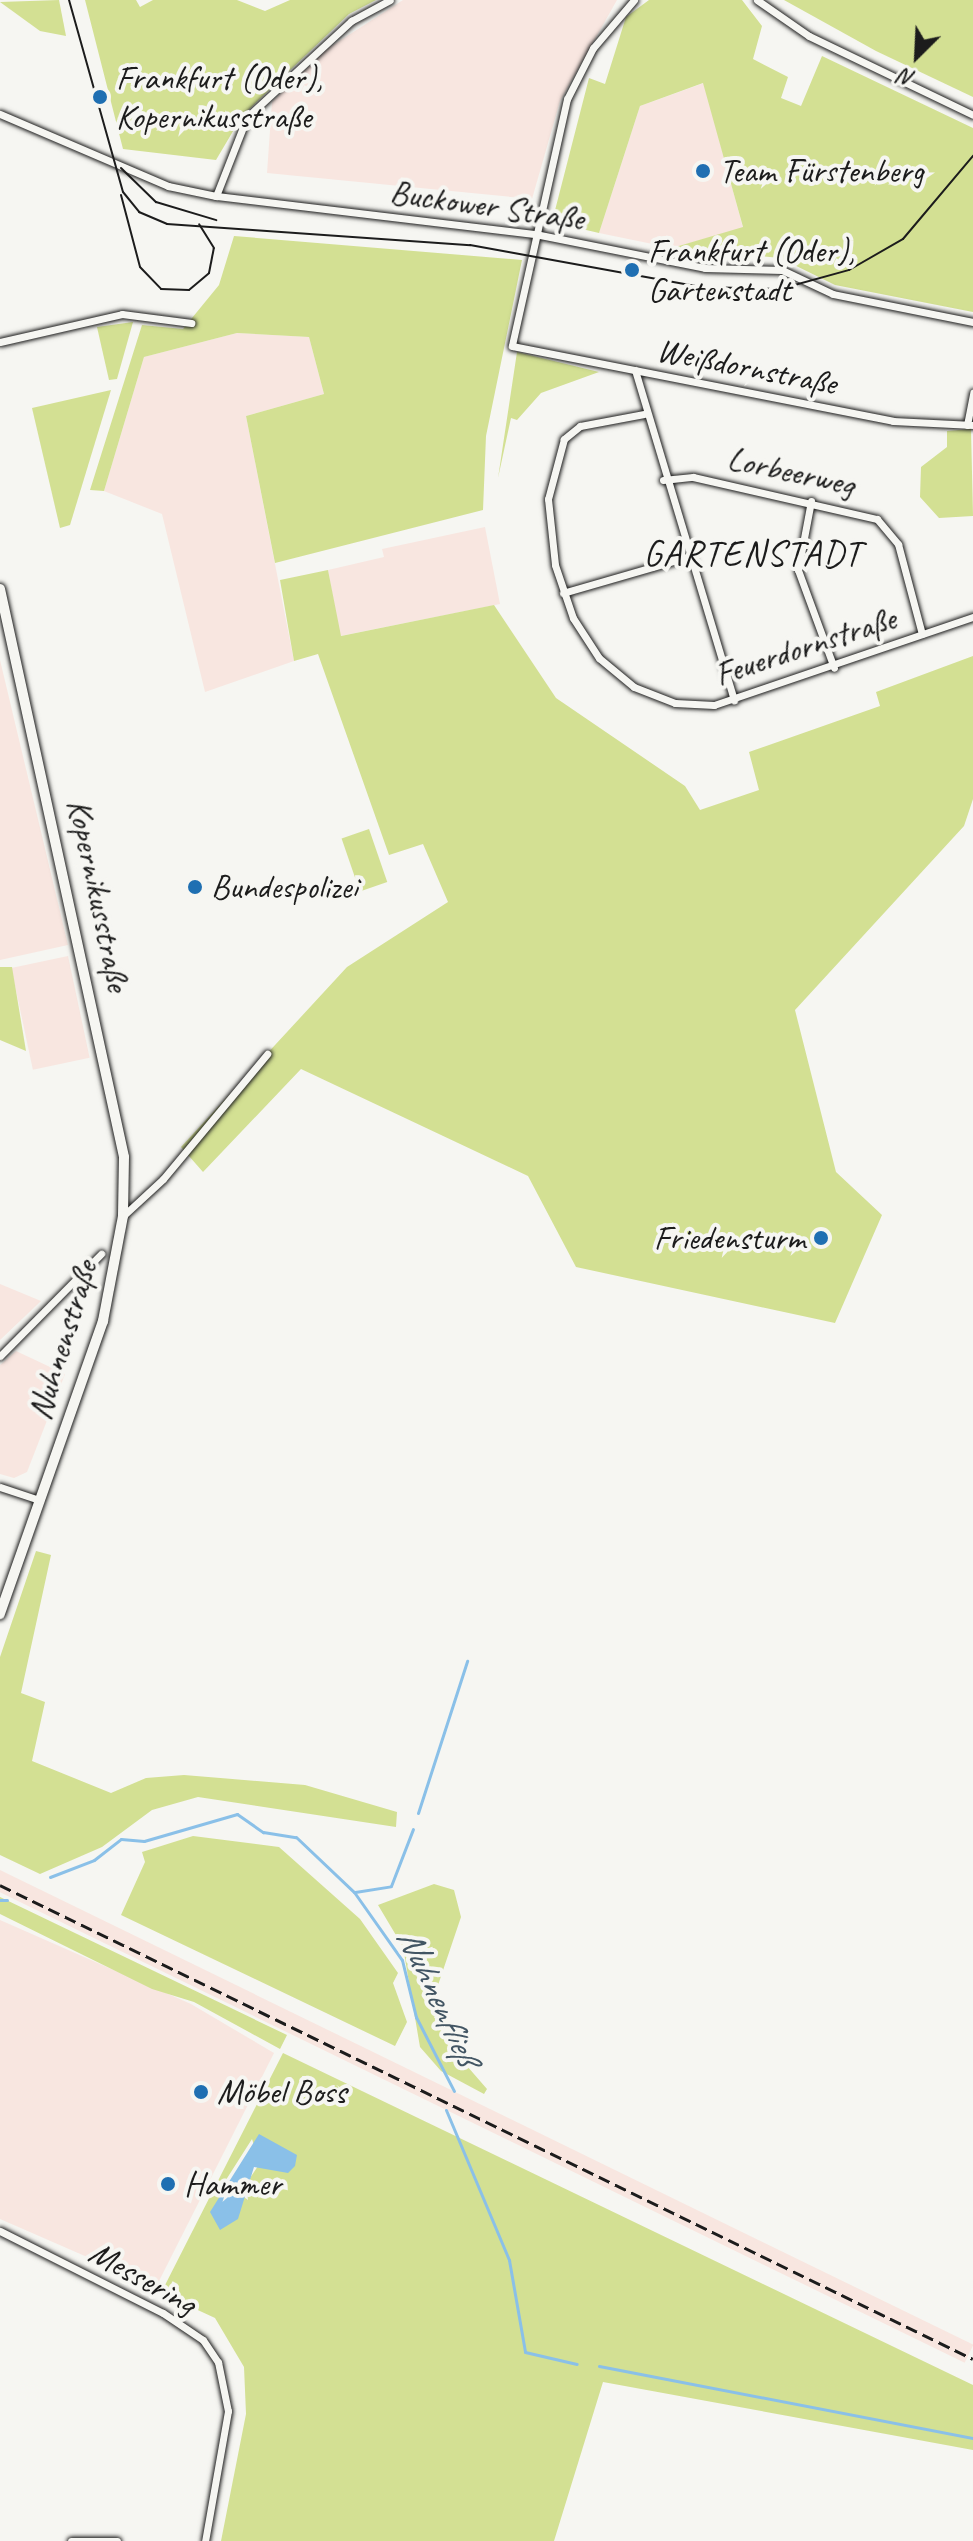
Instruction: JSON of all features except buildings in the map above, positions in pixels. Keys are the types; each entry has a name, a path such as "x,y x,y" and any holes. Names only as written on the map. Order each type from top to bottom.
{"main road":[{"name":"Kopernikusstraße","path":"0,589 84,945 124,1157 123,1216"},
{"name":"Nuhnenstraße","path":"0,1614 103,1321 123,1216"}],"street":[{"path":"216,196 247,117 351,21 390,0"},
{"path":"535,234 567,99 593,48 634,0"},
{"path":"757,0 809,36 973,115"},
{"name":"Buckower Straße","path":"0,114 168,186 216,196 535,234 705,268 797,273 833,294 973,322"},
{"name":"Weißdornstraße","path":"535,234 512,346 893,421 970,425"},
{"path":"0,342 122,314 191,323"},
{"path":"635,370 663,480 734,701"},
{"path":"970,425 973,393"},
{"name":"Feuerdornstraße","path":"644,414 580,426 555,454 549,528 563,593 599,658 634,687 686,705 734,701 973,617"},
{"name":"Lorbeerweg","path":"663,480 693,477 868,514 885,526 906,565 922,634"},
{"path":"811,501 798,570 834,668"},
{"path":"563,593 687,557"},
{"path":"123,1216 163,1179 267,1054"},
{"path":"0,1356 101,1254"},
{"path":"0,1487 39,1500"},
{"name":"Messering","path":"0,2231 163,2313 203,2340 218,2362 228,2411 205,2541"},
{"path":"71,2541 117,2541"}],"shaded area":[{"path":"403,0 617,0 560,101 532,199 267,173 272,102 327,49"},
{"path":"704,83 743,228 672,248 599,233 640,106"},
{"path":"237,333 309,337 324,394 246,416 294,661 205,692 162,514 104,491 144,357"},
{"path":"485,527 500,604 340,636 328,570 384,557 382,549"},
{"path":"0,660 68,945 0,960"},
{"path":"68,956 90,1058 33,1070 11,968"},
{"path":"0,1284 41,1301 0,1340"},
{"path":"16,1351 65,1374 27,1472 14,1478 0,1474 0,1365"},
{"path":"0,1870 973,2345 965,2363 0,1892"},
{"path":"0,1920 191,2004 274,2053 156,2287 0,2219"}],"green space":[{"path":"59,0 66,36 40,31 0,2"},
{"path":"85,0 136,0 140,7 153,0 237,0 265,11 290,0 376,0 349,14 242,116 216,160 123,149"},
{"path":"649,0 742,0 762,26 753,59 788,77 781,98 801,106 822,56 973,128 973,312 835,285 780,258 672,248 743,227 703,83 640,106 599,233 552,222 589,78 605,84 626,17"},
{"path":"784,0 973,0 973,97 876,51"},
{"path":"234,236 522,260 486,436 483,510 275,563 246,416 324,394 309,337 237,333 144,357 104,491 90,490 142,325 183,329 219,285"},
{"path":"133,322 117,379 109,380 97,327"},
{"path":"517,352 599,372 541,393 517,420 511,418 498,478"},
{"path":"111,390 70,525 60,528 32,408"},
{"path":"971,429 973,516 939,518 920,497 921,467 947,447 947,431"},
{"path":"328,570 341,636 494,605 556,698 685,786 700,810 759,790 749,752 880,706 876,692 973,656 973,799 964,826 795,1010 836,1172 882,1215 835,1323 576,1267 528,1176 301,1069 203,1172 181,1147 347,967 448,902 423,844 389,855 318,654 294,661 280,580"},
{"path":"369,829 387,882 360,891 342,838"},
{"path":"0,967 12,967 26,1051 0,1040"},
{"path":"36,1551 51,1555 21,1693 45,1702 32,1761 111,1793 146,1778 184,1775 305,1785 397,1812 396,1827 198,1797 152,1810 102,1847 40,1874 0,1855 0,1657"},
{"path":"193,1836 279,1847 360,1919 398,1973 393,1983 407,2022 395,2046 121,1915 145,1862 142,1852"},
{"path":"434,1884 454,1890 461,1917 432,2003 447,2043 487,2089 484,2094 441,2071 420,2047 403,1947 378,1905"},
{"path":"0,1897 287,2035 280,2049 194,2002 152,1989 0,1914"},
{"path":"283,2053 973,2385 973,2450 603,2382 554,2541 221,2541 246,2414 244,2367 215,2318 161,2293","holes":["252,2139 260,2163 246,2184 248,2200 224,2183"]}],"water":[{"path":"259,2134 297,2155 295,2166 288,2173 254,2167 238,2219 220,2230 210,2212"}],"waterway":[{"path":"418,1813 467,1661"},
{"name":"Nuhnenfließ","path":"50,1877 94,1860 121,1839 144,1841 237,1814 263,1832 296,1837 354,1892 402,1960 416,2017 454,2091"},
{"path":"355,1892 391,1886 413,1829"},
{"name":"Nuhnenfließ","path":"0,1900 7,1900"},
{"name":"Nuhnenfließ","path":"446,2110 509,2260 525,2352 577,2364"},
{"name":"Nuhnenfließ","path":"599,2366 973,2438"}],"tram line":[{"path":"69,0 123,192 139,212 167,224 470,245 702,287 780,289 849,270 903,239 973,156"},
{"path":"121,168 156,202 216,220"},
{"path":"121,195 140,267 161,289 189,290 209,273 214,248 199,224"}],"railway":[{"path":"0,1885 973,2359"}],"place":[{"name":"Frankfurt (Oder), Kopernikusstraße","path":"100,97"},
{"name":"Team Fürstenberg","path":"703,171"},
{"name":"Frankfurt (Oder), Gartenstadt","path":"632,270"},
{"name":"Bundespolizei","path":"195,887"},
{"name":"Friedensturm","path":"821,1238"},
{"name":"Möbel Boss","path":"201,2092"},
{"name":"Hammer","path":"168,2184"}],"district":[{"name":"GARTENSTADT","path":"753,554"}]}
